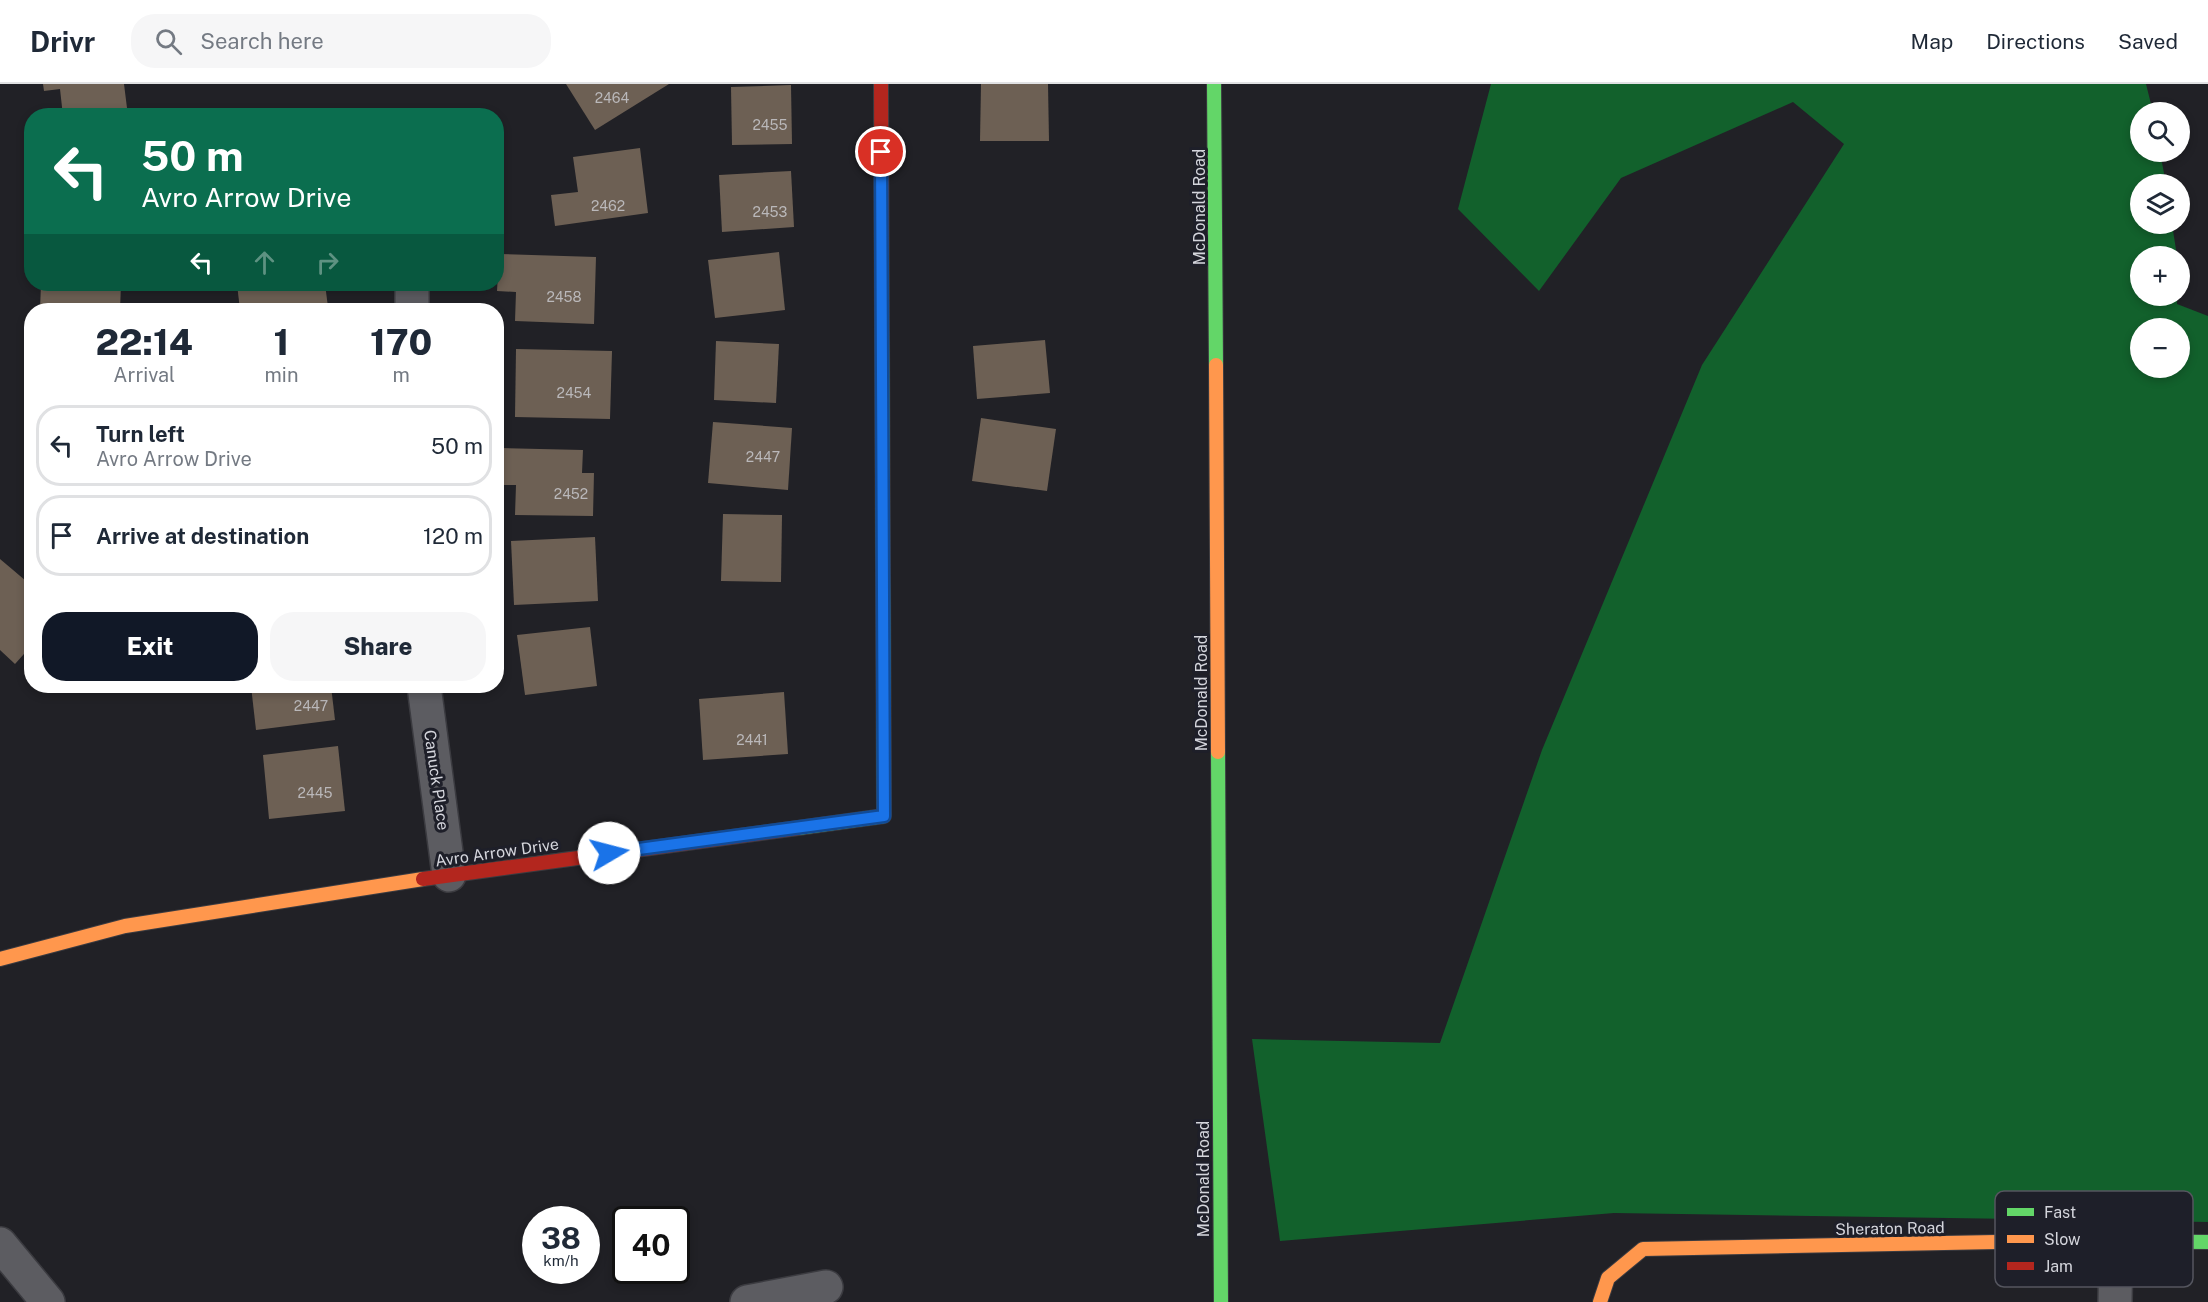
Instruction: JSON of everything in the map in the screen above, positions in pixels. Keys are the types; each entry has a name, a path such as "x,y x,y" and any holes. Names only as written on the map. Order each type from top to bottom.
{"street":[{"name":"Avro Arrow Drive","path":"0,959 125,926 449,875 884,816 881,84"},
{"name":"McDonald Road","path":"1214,84 1221,1302"},
{"name":"Canuck Place","path":"425,693 449,875"},
{"name":"Sheraton Road","path":"1600,1302 1608,1278 1643,1249 1995,1242"},
{"name":"Sheraton Road","path":"2193,1242 2208,1242"},
{"path":"0,1244 48,1302"},
{"path":"747,1302 826,1287"},
{"path":"2115,1287 2115,1302"}],"green space":[{"path":"1491,84 2146,84 2150,102 2130,102 2130,162 2162,162 2164,174 2130,174 2130,234 2174,234 2175,246 2130,246 2130,306 2182,306 2208,316 2208,1222 2193,1222 2193,1191 1995,1191 1995,1219 1614,1213 1280,1241 1252,1039 1440,1043 1542,750 1702,365 1844,144 1793,102 1621,178 1539,291 1458,209"}],"building":[{"path":"43,84 124,84 127,108 62,108 60,89 44,91"},
{"path":"566,84 669,84 595,130"},
{"path":"981,84 1048,84 1049,141 980,141"},
{"path":"791,85 792,144 732,145 731,87"},
{"path":"640,148 648,213 555,226 551,195 578,192 573,157"},
{"path":"791,171 794,227 722,232 719,175"},
{"path":"779,252 785,310 715,318 708,260"},
{"path":"504,254 596,257 594,324 515,321 516,292 497,291 504,291"},
{"path":"41,291 121,291 120,303 40,303"},
{"path":"238,291 326,291 327,303 239,303"},
{"path":"1045,340 1050,393 977,399 973,346"},
{"path":"716,341 779,344 776,403 714,400"},
{"path":"516,349 612,351 610,419 515,417"},
{"path":"981,418 1056,429 1047,491 972,481"},
{"path":"713,422 792,428 788,490 708,483"},
{"path":"504,448 583,450 582,473 594,473 593,516 515,515 516,485 504,485"},
{"path":"723,514 782,515 781,582 721,581"},
{"path":"595,537 598,601 514,605 511,541"},
{"path":"0,559 24,579 24,654 15,664 0,650"},
{"path":"590,627 597,686 525,695 517,635"},
{"path":"784,692 788,754 703,760 699,699"},
{"path":"252,693 332,693 335,720 256,730"},
{"path":"338,746 345,811 269,819 263,755"}],"traffic: fast":[{"path":"1214,84 1216,365"},
{"path":"798,828 884,816 882,328"},
{"path":"1218,752 1221,1302"},
{"path":"2193,1242 2208,1242"}],"traffic: slow":[{"path":"1216,365 1218,752"},
{"path":"0,959 125,926 423,879"},
{"path":"1600,1302 1608,1278 1643,1249 1995,1242"}],"traffic: jam":[{"path":"881,84 882,328"},
{"path":"423,879 798,828"}],"route":[{"path":"609,853 884,816 881,152"}]}
